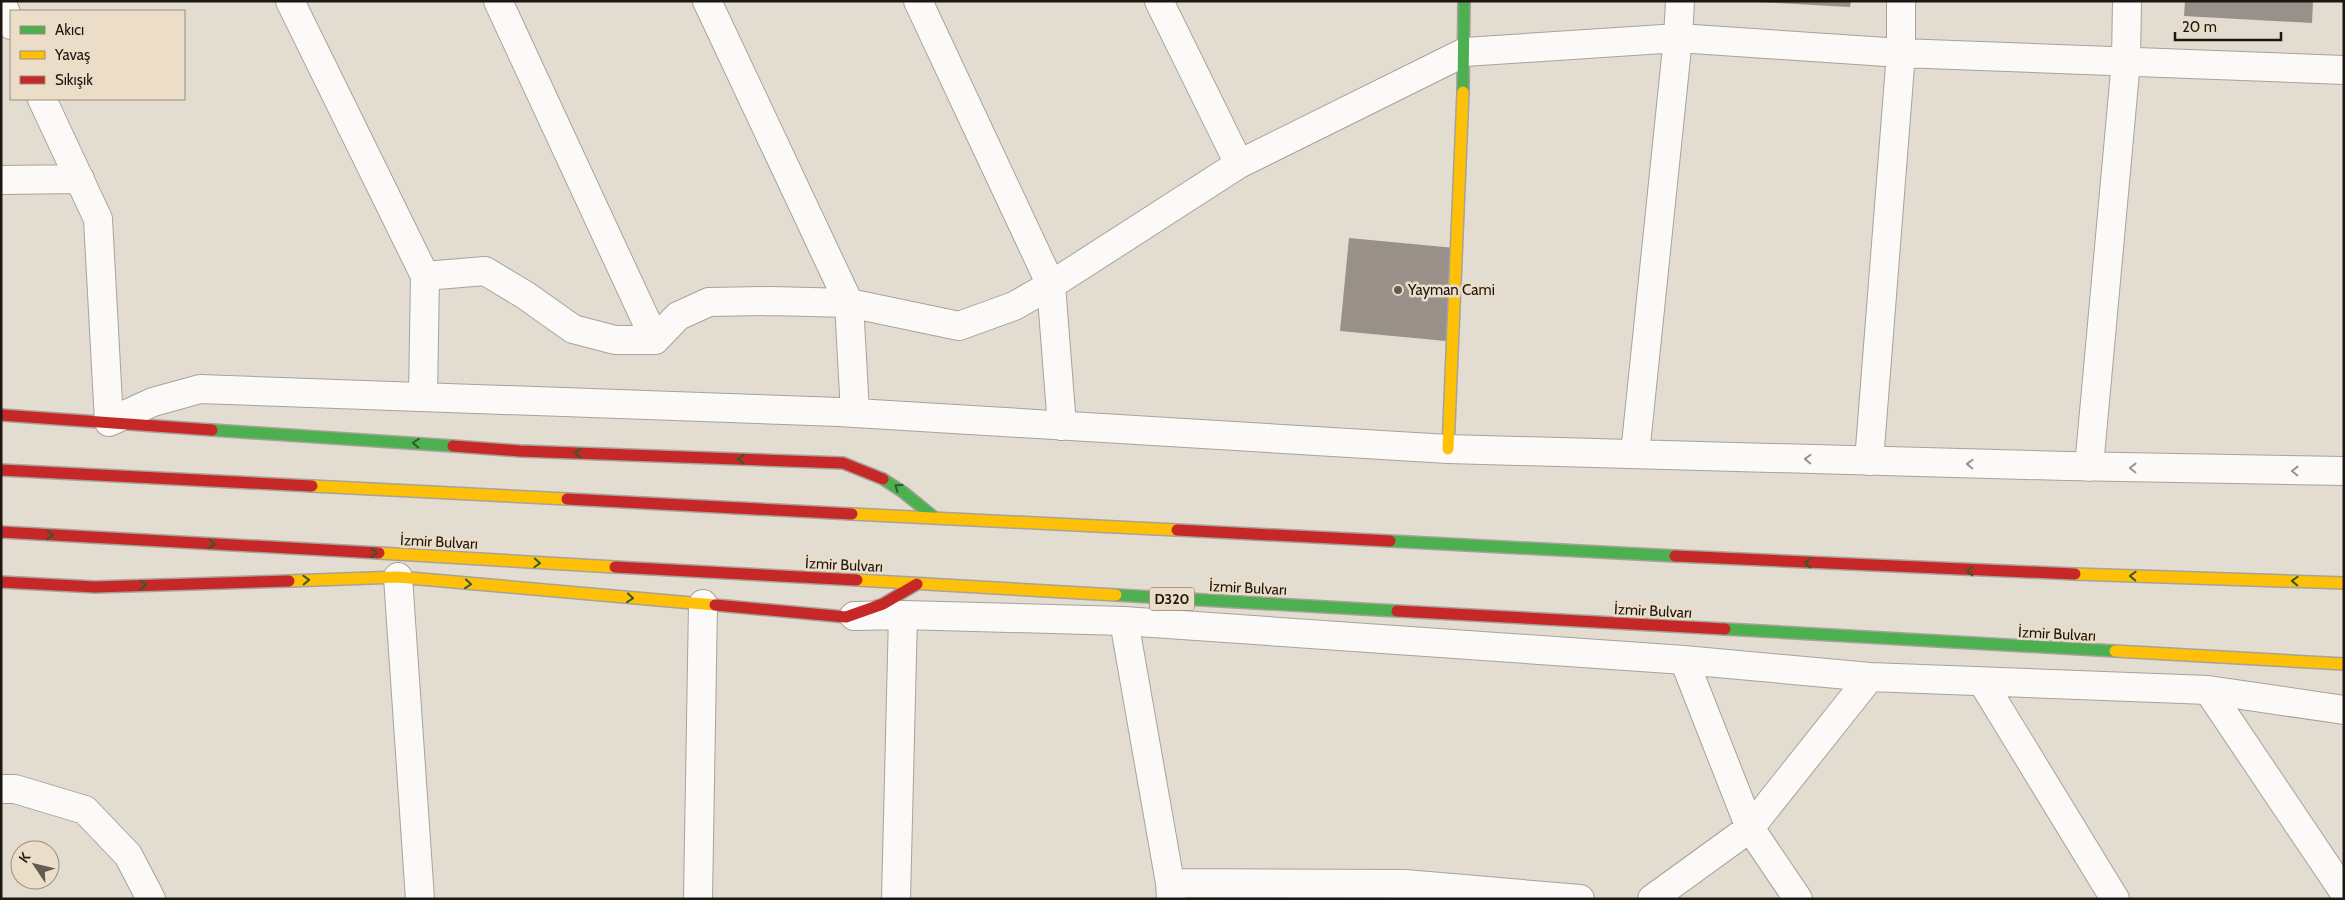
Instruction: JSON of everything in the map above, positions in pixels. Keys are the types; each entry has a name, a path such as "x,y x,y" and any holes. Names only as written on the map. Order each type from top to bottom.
{"main road":[{"path":"1448,449 1465,52 1464,1"},
{"path":"1,415 520,451 843,464 868,470 890,482 935,518"},
{"path":"1,470 1970,571 2343,582"},
{"name":"İzmir Bulvarı","path":"1,532 2344,664"},
{"path":"1,582 95,587 398,578 846,617 883,604 917,584"}],"street":[{"path":"1,1 10,23"},
{"path":"290,1 425,276 423,397"},
{"path":"498,1 655,340"},
{"path":"707,1 849,303 855,413"},
{"path":"918,1 1051,285 1062,426"},
{"path":"1159,1 1239,164"},
{"path":"1635,454 1678,38 1680,1"},
{"path":"1869,461 1901,53 1901,1"},
{"path":"2089,467 2126,61 2127,1"},
{"path":"425,276 485,271 525,295 573,329 615,340 655,340 678,316 709,302 771,300 849,303 959,326 1014,306 1051,285 1239,164 1465,52 1678,38 1901,53 2344,70"},
{"path":"42,100 98,219 109,422 153,402 200,389 855,413 1448,449 2089,467 2344,472"},
{"path":"1,180 80,179"},
{"path":"398,578 420,899"},
{"path":"698,899 703,604"},
{"path":"896,899 903,615"},
{"path":"846,617 903,615 1124,621 1684,660 1870,677 2208,690 2344,710"},
{"path":"1124,621 1171,891 1405,884 1580,899"},
{"path":"1684,660 1750,828 1798,899"},
{"path":"1652,899 1750,828 1870,677"},
{"path":"1983,682 2115,899"},
{"path":"2208,690 2344,892"},
{"path":"1,789 14,789 85,810 128,855 151,899"}],"building":[{"path":"1740,1 1851,1 1850,7"},
{"path":"2185,1 2313,1 2312,23 2184,16"},
{"name":"Yayman Cami","path":"1349,238 1455,248 1446,341 1340,331"}],"traffic: fast":[{"path":"1463,92 1464,1"},
{"path":"212,430 453,446"},
{"path":"883,479 903,492 935,518"},
{"path":"1390,541 1675,556"},
{"path":"1116,595 1397,611"},
{"path":"1725,629 2115,651"}],"traffic: slow":[{"path":"1448,449 1463,92"},
{"path":"312,486 567,499"},
{"path":"852,514 1177,530"},
{"path":"379,553 615,567"},
{"path":"2075,574 2344,583"},
{"path":"289,581 398,577 715,605"},
{"path":"857,580 1116,595"},
{"path":"2115,651 2344,664"}],"traffic: jam":[{"path":"1,415 212,430"},
{"path":"453,446 520,451 843,463 883,479"},
{"path":"1,470 312,486"},
{"path":"567,499 852,514"},
{"path":"1177,530 1390,541"},
{"path":"1,532 379,553"},
{"path":"1675,556 2075,574"},
{"path":"615,567 857,580"},
{"path":"1,582 95,587 289,581"},
{"path":"715,605 846,617 883,604 917,584"},
{"path":"1397,611 1725,629"}],"place":[{"name":"Yayman Cami","path":"1398,290"}]}
